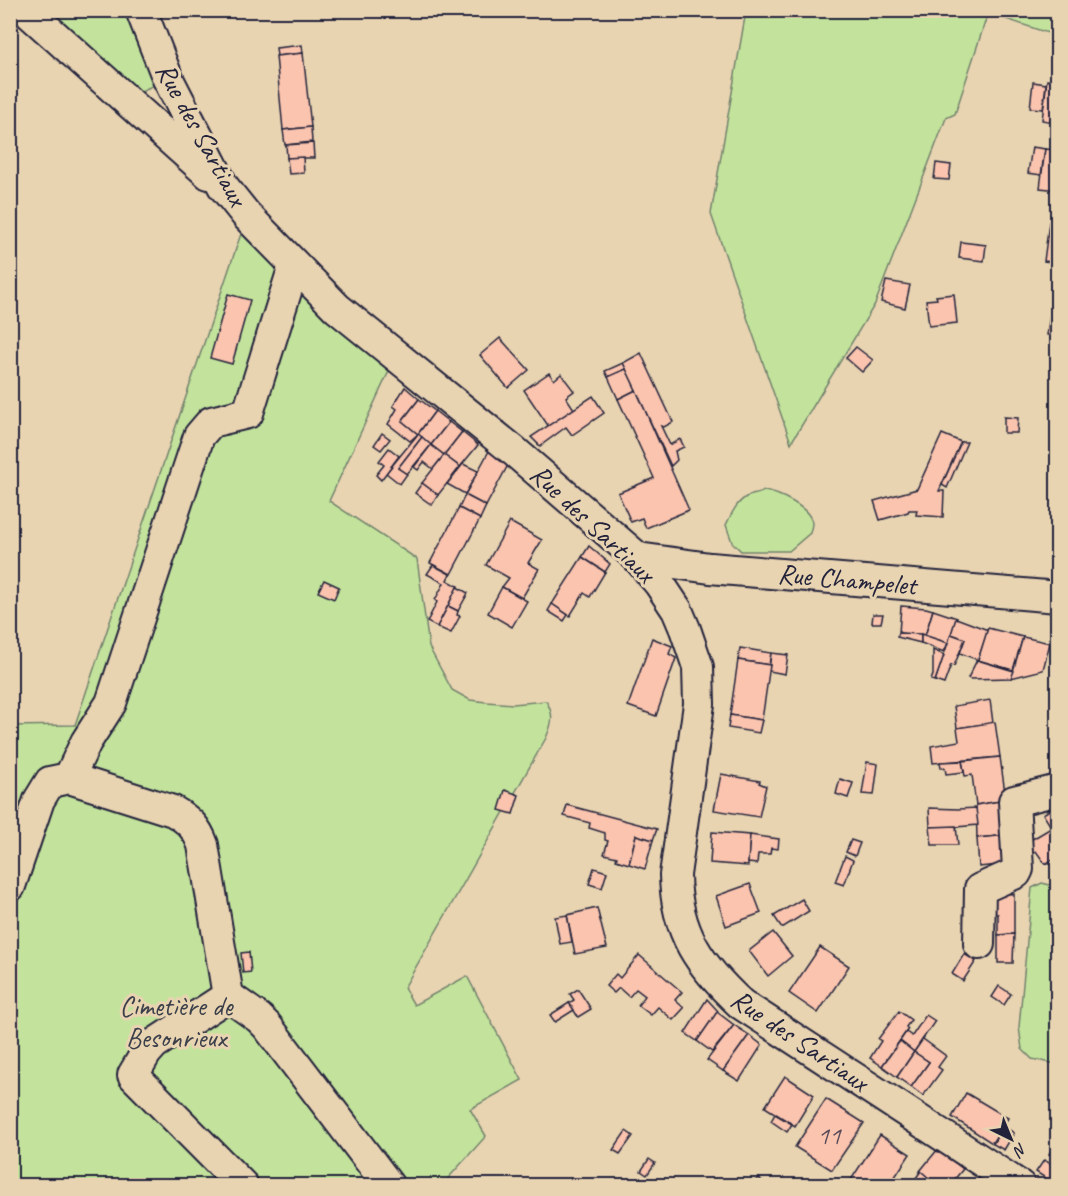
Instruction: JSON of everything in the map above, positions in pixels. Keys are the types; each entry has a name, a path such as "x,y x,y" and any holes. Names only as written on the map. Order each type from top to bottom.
{"street":[{"path":"26,10 223,186"},
{"name":"Rue des Sartiaux","path":"141,10 168,79 223,186 247,216 337,308 514,451 638,558 659,583 676,610 686,629 698,667 698,724 676,864 675,900 692,946 704,967 741,1004 1020,1185"},
{"path":"69,778 86,742 111,703 199,436 211,422 248,413 294,266"},
{"name":"Rue Champelet","path":"638,558 716,568 1058,597"},
{"path":"10,885 39,800 50,782 69,778 173,811 188,819 198,831 203,845 228,996 267,1026 389,1185"},
{"path":"979,944 980,889 984,885 1016,873 1018,869 1014,801 1058,790"},
{"path":"228,996 154,1044 133,1075 243,1185"}],"green space":[{"path":"26,11 141,11 168,79 125,98"},
{"path":"746,11 1057,11 1057,36 988,13 955,114 946,118 875,304 791,443 711,214"},
{"name":"Cimetière de Besonrieux","path":"247,216 396,356 329,501 417,559 429,647 452,690 470,700 486,702 513,704 546,701 551,711 551,724 546,738 404,988 414,1005 467,976 522,1080 470,1109 486,1136 442,1185 11,1185 10,726 75,725"},
{"path":"764,491 800,506 810,517 812,523 810,533 789,551 741,551 732,542 726,525 739,502 750,495"},
{"path":"1042,883 1057,887 1057,1064 1032,1059 1022,1049 1019,1027 1032,888"}],"building":[{"path":"302,45 303,53 277,56 276,48"},
{"path":"303,53 311,127 283,130 276,56"},
{"path":"1047,80 1058,82 1058,123 1042,120"},
{"path":"1033,82 1046,84 1043,109 1030,108"},
{"path":"311,127 312,142 285,145 283,130"},
{"path":"313,143 314,158 287,158 286,145"},
{"path":"1032,147 1045,149 1041,175 1028,173"},
{"path":"1045,149 1058,150 1058,190 1040,188"},
{"path":"303,157 304,173 289,174 287,158"},
{"path":"936,163 951,165 949,180 934,179"},
{"path":"1049,222 1058,223 1058,263 1044,261"},
{"path":"961,242 986,245 984,261 959,258"},
{"path":"886,281 910,285 905,308 881,302"},
{"path":"1053,293 1058,294 1058,337 1047,335"},
{"path":"228,294 250,300 232,364 210,358"},
{"path":"954,294 957,323 929,326 926,300 937,299 936,296"},
{"path":"500,338 529,370 508,388 480,355"},
{"path":"856,347 873,360 862,372 846,358"},
{"path":"641,353 673,422 664,427 661,426 670,445 680,439 684,447 675,451 677,460 671,466 623,363"},
{"path":"623,363 626,369 608,377 605,371"},
{"path":"626,369 636,390 618,399 608,377"},
{"path":"549,373 554,380 561,374 574,391 566,397 574,409 549,427 524,390"},
{"path":"1058,384 1058,408 1054,407"},
{"path":"405,387 419,399 402,421 418,434 410,441 388,424 397,409 393,406"},
{"path":"636,390 689,510 646,528 642,518 631,522 618,493 654,478 618,399"},
{"path":"593,396 604,413 572,435 566,427 540,446 531,437"},
{"path":"419,399 435,411 418,434 402,421"},
{"path":"435,411 449,422 431,445 418,434"},
{"path":"1004,417 1018,418 1017,433 1004,433"},
{"path":"449,422 462,432 444,455 431,445"},
{"path":"462,432 478,445 460,467 444,455"},
{"path":"382,433 390,439 381,450 374,445"},
{"path":"418,434 422,437 398,468 407,474 400,484 386,473"},
{"path":"942,434 961,442 939,491 944,491 943,517 916,515 917,510 909,510 880,520 874,501 917,489"},
{"path":"422,437 431,445 407,474 398,468"},
{"path":"961,442 967,442 947,488 942,485"},
{"path":"431,445 444,455 433,469 424,462 418,470 414,467"},
{"path":"389,448 399,456 381,480 376,475 384,465 379,461"},
{"path":"489,451 508,465 486,506 465,495"},
{"path":"444,455 460,467 438,495 422,483"},
{"path":"463,464 478,471 465,494 447,484"},
{"path":"422,483 438,495 432,505 415,493"},
{"path":"465,495 486,506 480,519 459,508"},
{"path":"459,508 480,519 451,574 430,563"},
{"path":"510,522 542,540 528,563 539,569 522,598 502,587 509,578 486,565"},
{"path":"1053,528 1058,529 1058,550 1051,549"},
{"path":"589,546 610,564 605,572 582,557"},
{"path":"582,557 605,572 590,597 584,593 570,616 552,604"},
{"path":"433,565 450,574 447,580 458,586 437,627 427,622 444,583 427,574"},
{"path":"324,580 339,587 334,599 318,592"},
{"path":"457,587 468,593 458,611 448,606"},
{"path":"502,587 527,601 512,627 488,613"},
{"path":"552,604 568,615 564,621 548,611"},
{"path":"448,606 458,611 457,615 460,616 451,633 437,627"},
{"path":"901,606 933,610 925,636 899,633"},
{"path":"933,610 957,618 948,643 925,636"},
{"path":"873,614 883,614 881,623 872,623"},
{"path":"956,618 988,630 978,660 960,653 965,639 951,634"},
{"path":"988,628 1023,637 1013,670 978,660"},
{"path":"899,633 921,634 921,643 897,637"},
{"path":"921,634 948,643 944,652 921,643"},
{"path":"951,634 965,639 944,684 935,681"},
{"path":"1023,637 1050,643 1043,670 1011,678"},
{"path":"652,638 672,646 669,654 676,658 656,716 628,706"},
{"path":"740,648 771,653 769,665 738,660"},
{"path":"933,650 944,655 935,681 931,680"},
{"path":"771,653 788,655 785,674 769,671"},
{"path":"738,660 770,665 762,720 730,715"},
{"path":"977,660 1014,671 1011,678 970,679 968,678"},
{"path":"990,700 993,723 957,728 954,706"},
{"path":"730,715 762,720 759,733 728,728"},
{"path":"995,722 1000,757 933,763 931,746 959,741 957,728"},
{"path":"1000,757 1006,800 976,805 972,775 965,776 962,761"},
{"path":"962,761 964,772 946,774 945,768 941,768 940,762"},
{"path":"867,762 878,764 874,795 862,794"},
{"path":"721,774 760,781 759,783 766,786 759,817 714,810"},
{"path":"840,779 853,783 848,798 836,794"},
{"path":"505,790 519,795 513,814 499,810"},
{"path":"1006,800 1009,835 977,838 976,805"},
{"path":"567,805 657,829 653,840 636,835 629,864 616,860 617,857 604,854 608,841 605,840 605,833 589,828 590,823 564,816"},
{"path":"1058,805 1058,838 1043,814"},
{"path":"929,808 976,808 978,825 930,827"},
{"path":"956,826 958,845 932,845 930,827"},
{"path":"1051,828 1058,838 1058,857 1045,864 1036,851 1033,853 1024,844"},
{"path":"712,832 750,835 748,866 710,863"},
{"path":"636,835 653,840 645,869 629,864"},
{"path":"750,835 779,839 778,849 771,848 770,854 758,854 757,864 748,863"},
{"path":"1009,835 1008,864 979,867 977,838"},
{"path":"851,840 860,843 855,856 846,852"},
{"path":"845,856 853,860 844,885 835,882"},
{"path":"594,868 607,872 602,888 589,884"},
{"path":"750,884 761,913 726,926 716,896"},
{"path":"985,892 1014,894 1014,934 998,935 998,914 985,914"},
{"path":"802,899 809,911 782,928 774,916"},
{"path":"597,908 607,948 575,954 567,915"},
{"path":"567,915 572,942 560,944 555,917"},
{"path":"773,932 792,956 768,976 749,951"},
{"path":"1014,934 1013,963 998,963 998,935"},
{"path":"820,947 849,966 818,1013 789,993"},
{"path":"249,952 251,972 243,973 241,953"},
{"path":"964,954 976,961 963,981 952,974"},
{"path":"639,955 682,992 675,1000 684,1008 673,1020 658,1007 651,1015 638,1005 645,996 636,989 629,997 619,988 614,993 606,986 616,974 620,978"},
{"path":"999,986 1011,994 1004,1005 992,997"},
{"path":"578,989 591,1009 578,1017 569,1003 574,1000 570,994"},
{"path":"707,999 718,1011 697,1041 685,1033"},
{"path":"569,1003 574,1010 555,1022 550,1015"},
{"path":"899,1011 911,1020 906,1027 908,1029 882,1066 870,1058 881,1041 878,1039"},
{"path":"717,1012 734,1025 712,1052 697,1041"},
{"path":"926,1015 935,1021 914,1052 900,1041 906,1032 912,1036"},
{"path":"734,1025 749,1035 723,1071 707,1060"},
{"path":"749,1035 762,1045 739,1081 723,1071"},
{"path":"923,1039 946,1056 938,1067 942,1070 923,1096 911,1087 929,1062 914,1052"},
{"path":"900,1041 914,1052 897,1077 882,1066"},
{"path":"914,1052 929,1062 911,1087 897,1077"},
{"path":"785,1076 814,1095 795,1126 765,1107"},
{"path":"966,1093 1008,1118 992,1143 952,1117"},
{"path":"826,1099 864,1123 832,1170 795,1147"},
{"path":"775,1114 792,1124 787,1132 771,1121"},
{"path":"1003,1126 1014,1133 1004,1150 993,1144"},
{"path":"626,1131 633,1136 620,1154 613,1150"},
{"path":"880,1135 910,1154 889,1186 847,1186"},
{"path":"1055,1144 1058,1146 1058,1160 1049,1154"},
{"path":"938,1149 963,1169 949,1186 938,1186 920,1171"},
{"path":"649,1159 655,1163 647,1175 641,1171"},
{"path":"1044,1160 1058,1168 1058,1186 1036,1172"},
{"path":"922,1172 938,1186 910,1186"},
{"path":"758,1178 768,1185 752,1186"}]}
